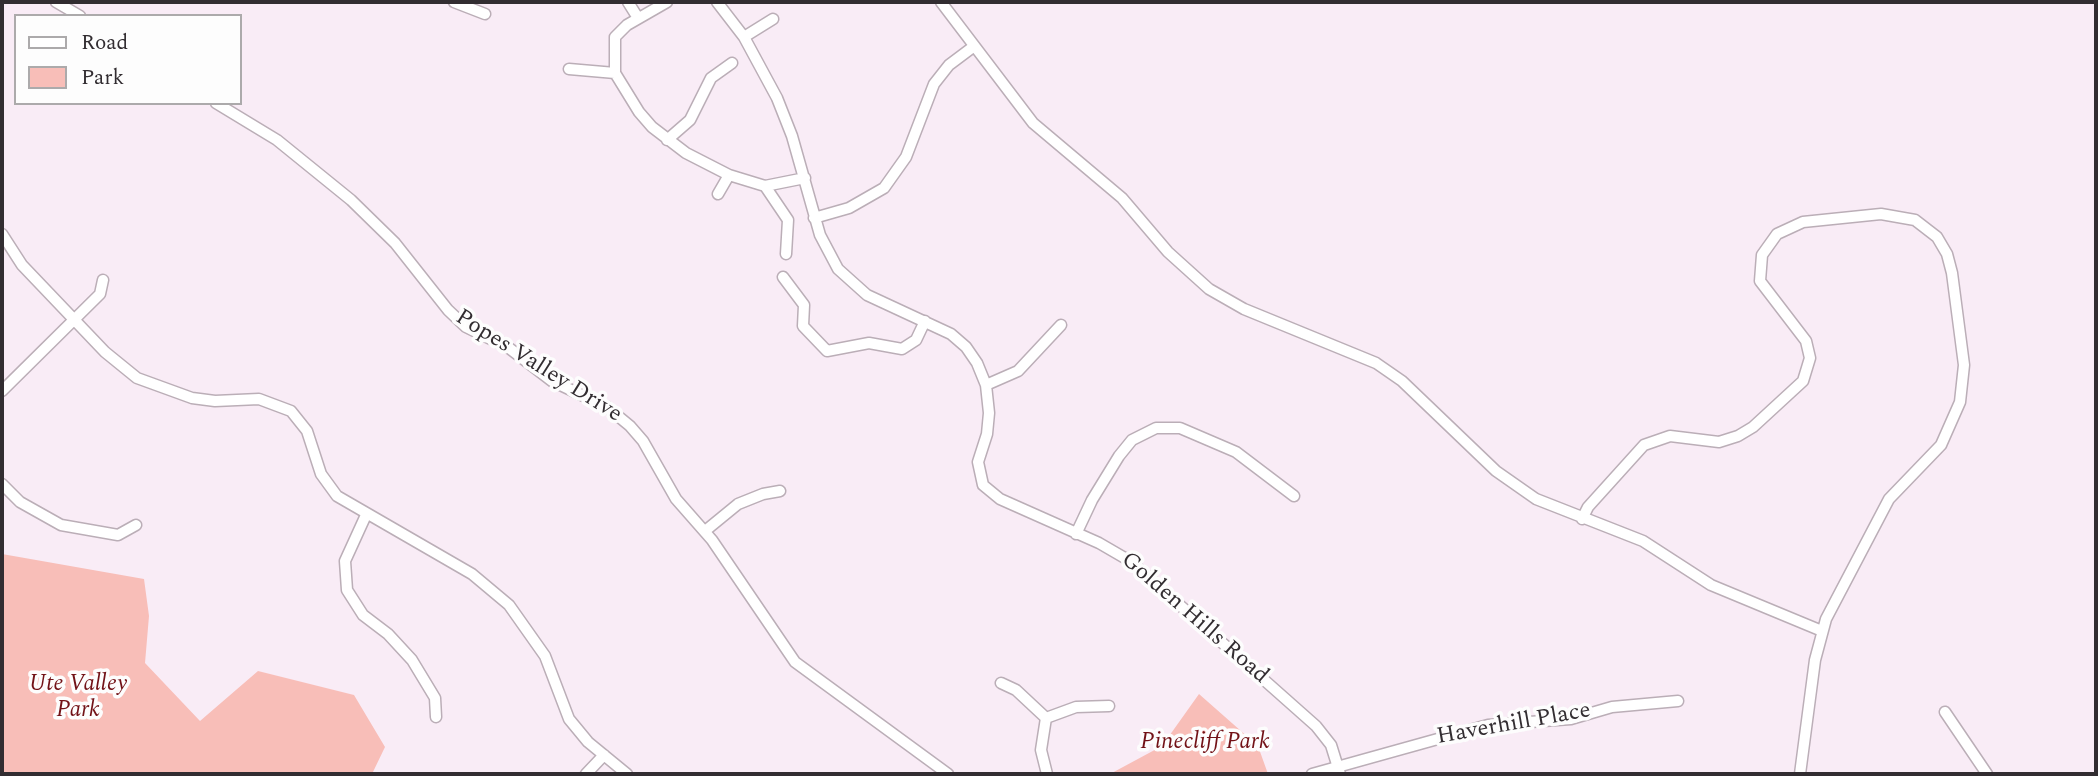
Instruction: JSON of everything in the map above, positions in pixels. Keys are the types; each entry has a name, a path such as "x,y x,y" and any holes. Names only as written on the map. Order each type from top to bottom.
{"street":[{"path":"57,2 77,14"},
{"path":"454,2 485,14"},
{"path":"628,2 638,18"},
{"path":"666,2 620,30 615,37 615,73 639,112 667,140 698,160 729,175 765,186 805,178"},
{"name":"Golden Hills Road","path":"717,2 744,37 777,98 805,178 814,218 831,259 856,288 951,334 966,347 986,385 989,423 978,463 982,485 1000,499 1121,554 1316,726 1331,745 1339,770"},
{"path":"941,2 1033,123 1122,198 1168,252 1209,289 1244,309 1376,363 1402,381 1507,480 1546,505 1643,541 1711,585 1822,631"},
{"path":"744,37 773,19"},
{"path":"814,218 849,208 884,188 906,157 934,84 949,65 974,47"},
{"path":"667,140 690,120 711,78 732,63"},
{"path":"569,69 615,73"},
{"name":"Popes Valley Drive","path":"219,105 285,146 351,200 395,243 448,310 466,327 509,348 552,381 607,407 630,426 643,441 676,499 705,531 783,647 802,669 948,774"},
{"path":"718,194 729,175"},
{"path":"765,186 788,220 786,254"},
{"path":"1582,519 1588,507 1644,445 1670,436 1719,442 1738,436 1754,428 1802,381 1810,358 1806,341 1760,281 1762,255 1777,234 1803,222 1896,215 1923,224 1943,245 1952,273 1964,365 1957,415 1941,444 1889,499 1822,631 1815,660 1800,774"},
{"path":"2,234 22,265 125,370 163,390 204,400 259,399 284,406 298,417 307,431 317,465 331,489 344,502 472,574 509,605 545,656 569,719 627,774"},
{"path":"783,277 804,305 803,326 827,352 869,343 902,349 916,340 925,321"},
{"path":"2,391 100,294 103,280"},
{"path":"986,385 1018,372 1061,325"},
{"path":"1076,534 1091,500 1119,456 1132,440 1156,428 1180,428 1236,452 1294,496"},
{"path":"2,484 20,502 61,525 118,535 136,526"},
{"path":"705,531 738,504 763,494 780,491"},
{"path":"366,515 345,561 347,590 363,615 388,634 412,660 435,698 436,717"},
{"path":"1002,683 1016,690 1046,718"},
{"name":"Haverhill Place","path":"1312,774 1339,770 1488,725 1571,719 1612,706 1678,701"},
{"path":"1046,718 1076,707 1109,706"},
{"path":"1945,712 1987,774"},
{"path":"1046,718 1041,750 1047,774"},
{"path":"586,774 604,755"}],"green space":[{"name":"Ute Valley Park","path":"2,554 144,579 149,616 145,663 200,721 258,671 354,695 385,747 372,774 2,774"},
{"name":"Pinecliff Park","path":"1199,694 1258,746 1268,774 1110,774 1162,746"}]}
